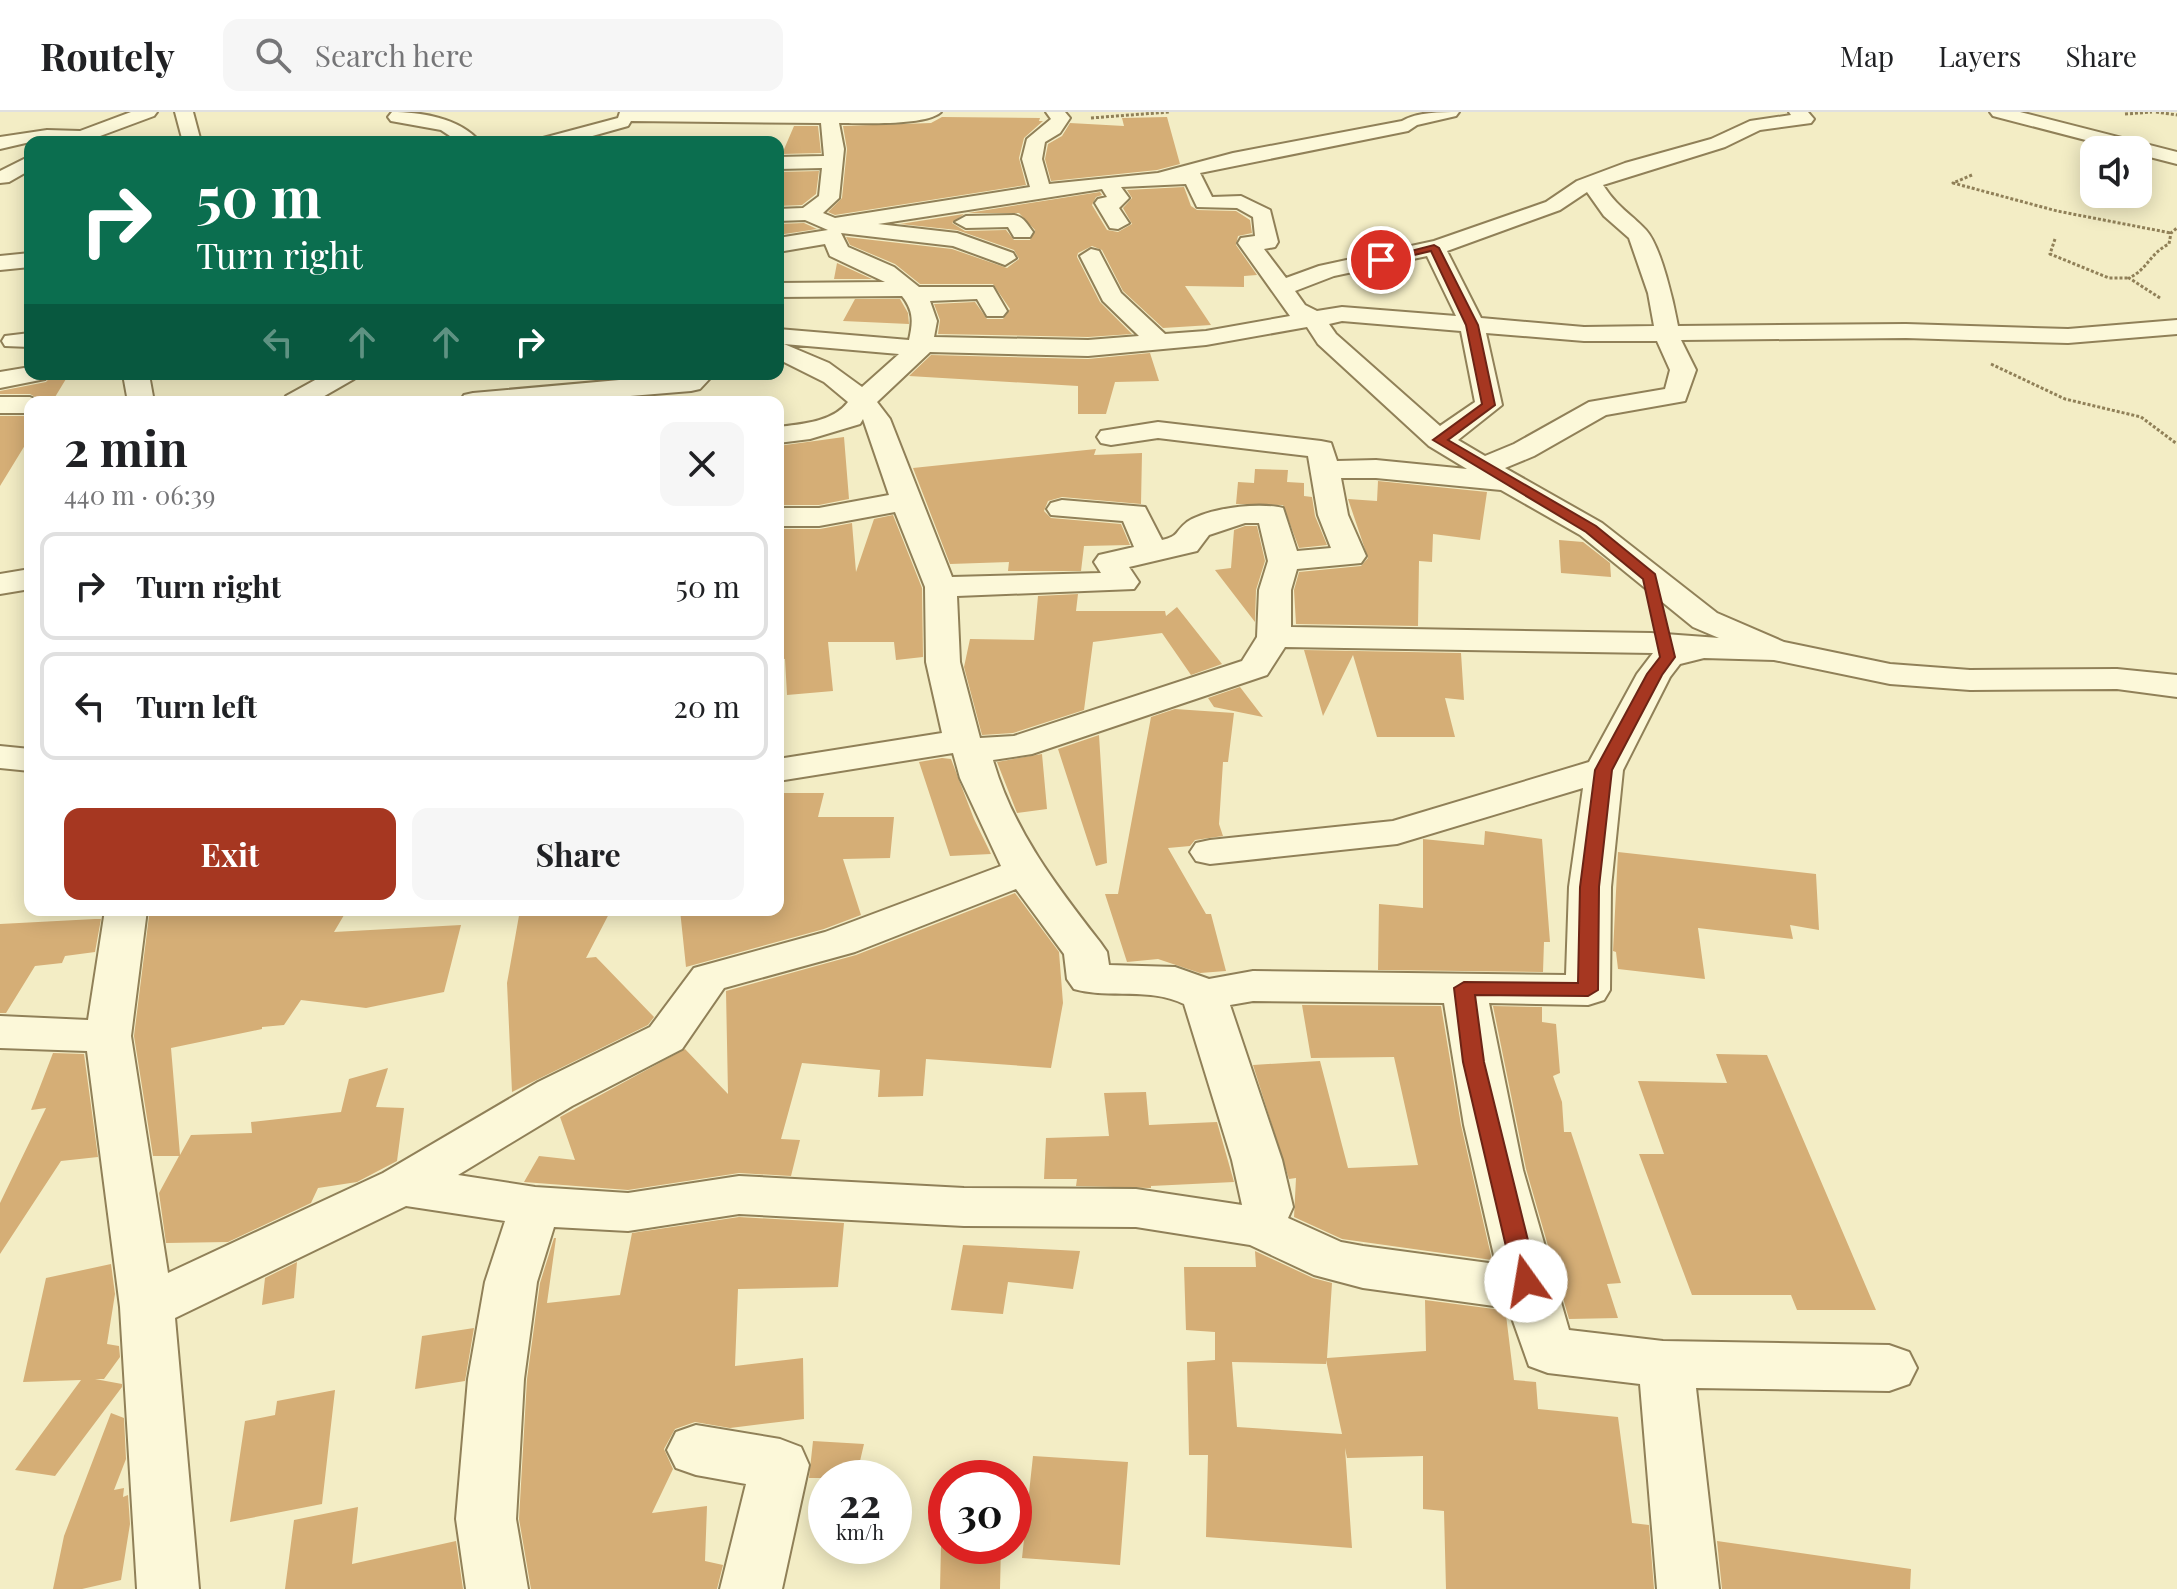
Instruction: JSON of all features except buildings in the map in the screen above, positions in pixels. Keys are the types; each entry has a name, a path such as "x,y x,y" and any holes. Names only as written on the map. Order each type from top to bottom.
{"street":[{"path":"84,136 148,112"},
{"path":"184,112 190,136"},
{"path":"402,112 397,117 446,125 462,136"},
{"path":"567,136 625,116 771,114 829,118 932,112"},
{"path":"1154,179 1233,159 1408,125 1411,121 1450,112"},
{"path":"1281,288 1327,271 1434,248 1553,206 1591,182 1632,167 1718,143 1756,125 1805,119 1798,112"},
{"path":"1999,112 2177,158"},
{"path":"1041,192 1032,159 1036,139 1053,129 1058,115"},
{"path":"610,136 625,116"},
{"path":"729,136 740,116"},
{"path":"784,215 808,214 829,198 832,162 829,118"},
{"path":"0,143 24,139"},
{"path":"784,163 832,162"},
{"path":"1,178 24,165"},
{"path":"1,178 24,180"},
{"path":"784,243 832,231 1041,192 1107,183 1194,178 1204,203 1241,202 1263,214 1267,242 1249,243 1297,310 1314,319 1327,339 1439,440 1591,529 1705,620 1774,650"},
{"path":"1326,470 1376,469 1496,475 1524,450 1598,408 1676,395 1683,370 1668,333 1660,293 1639,235 1611,212 1591,182"},
{"path":"1107,183 1119,198 1116,203 1105,203 1118,223"},
{"path":"808,214 832,231 961,242 1005,258"},
{"path":"961,242 966,221 1014,221 1022,232"},
{"path":"784,286 806,266 832,231"},
{"path":"784,434 810,431 850,418 863,400 920,346 925,321 922,306 911,291 886,272 838,251 832,231"},
{"path":"1434,248 1472,325 1489,405 1439,440"},
{"path":"1091,256 1111,296 1159,342"},
{"path":"0,263 24,261"},
{"path":"784,291 985,292 995,311"},
{"path":"784,336 920,346 1088,348 1206,338 1342,314 1584,334 1945,332 2068,336 2177,327"},
{"path":"784,352 799,357 841,382 863,400 876,419 925,553 941,587 943,662 979,778 1024,872 1085,952 1089,979 1175,981 1204,995 1253,986 1588,990 1590,887 1604,770 1654,674 1679,650"},
{"path":"0,387 24,378"},
{"path":"306,396 334,380"},
{"path":"533,396 691,383 694,380"},
{"path":"0,387 24,401"},
{"path":"1111,437 1158,430 1321,449 1333,515 1350,556 1284,561"},
{"path":"784,517 819,517 907,501"},
{"path":"1062,509 1134,513 1152,552"},
{"path":"941,587 1123,582 1110,562 1186,544 1198,529 1242,514 1333,515"},
{"path":"784,769 967,746 1019,746 1255,668 1274,637 1275,590 1284,561 1272,514"},
{"path":"1650,577 1679,650"},
{"path":"0,584 24,580"},
{"path":"1274,637 1679,650 1774,650 1890,674 1970,680 2117,679 2177,686"},
{"path":"0,757 24,759"},
{"path":"1210,852 1397,832 1604,770"},
{"path":"147,1307 401,1186 555,1094 666,1038 709,978 840,942 1024,872"},
{"path":"125,916 108,1036 147,1307 168,1589"},
{"path":"1464,988 1474,1062 1526,1281 1548,1350 1663,1364 1889,1368"},
{"path":"1204,995 1268,1207 1258,1227"},
{"path":"0,1032 108,1036"},
{"path":"401,1186 535,1206 628,1212 739,1195 964,1207 1136,1208 1258,1227 1332,1260 1363,1267 1494,1285 1526,1281"},
{"path":"497,1589 486,1519 496,1379 511,1282 535,1206"},
{"path":"1663,1364 1671,1400 1688,1589"},
{"path":"696,1450 780,1465 751,1589"}],"path":[{"path":"1058,115 1148,116 1169,112"},
{"path":"2156,112 2177,115"},
{"path":"1972,175 1953,183 2057,211 2171,233"},
{"path":"2055,239 2050,254 2109,278 2129,278 2144,271 2154,251 2169,244 2171,233 2177,228"},
{"path":"2129,278 2165,301"},
{"path":"1945,332 1980,358 2014,376 2065,399 2141,417 2177,444"}],"route":[{"path":"1381,260 1434,248 1472,325 1489,405 1439,440 1591,529 1650,577 1668,657 1654,674 1604,770 1590,887 1588,990 1464,988 1474,1062 1526,1281"}]}
